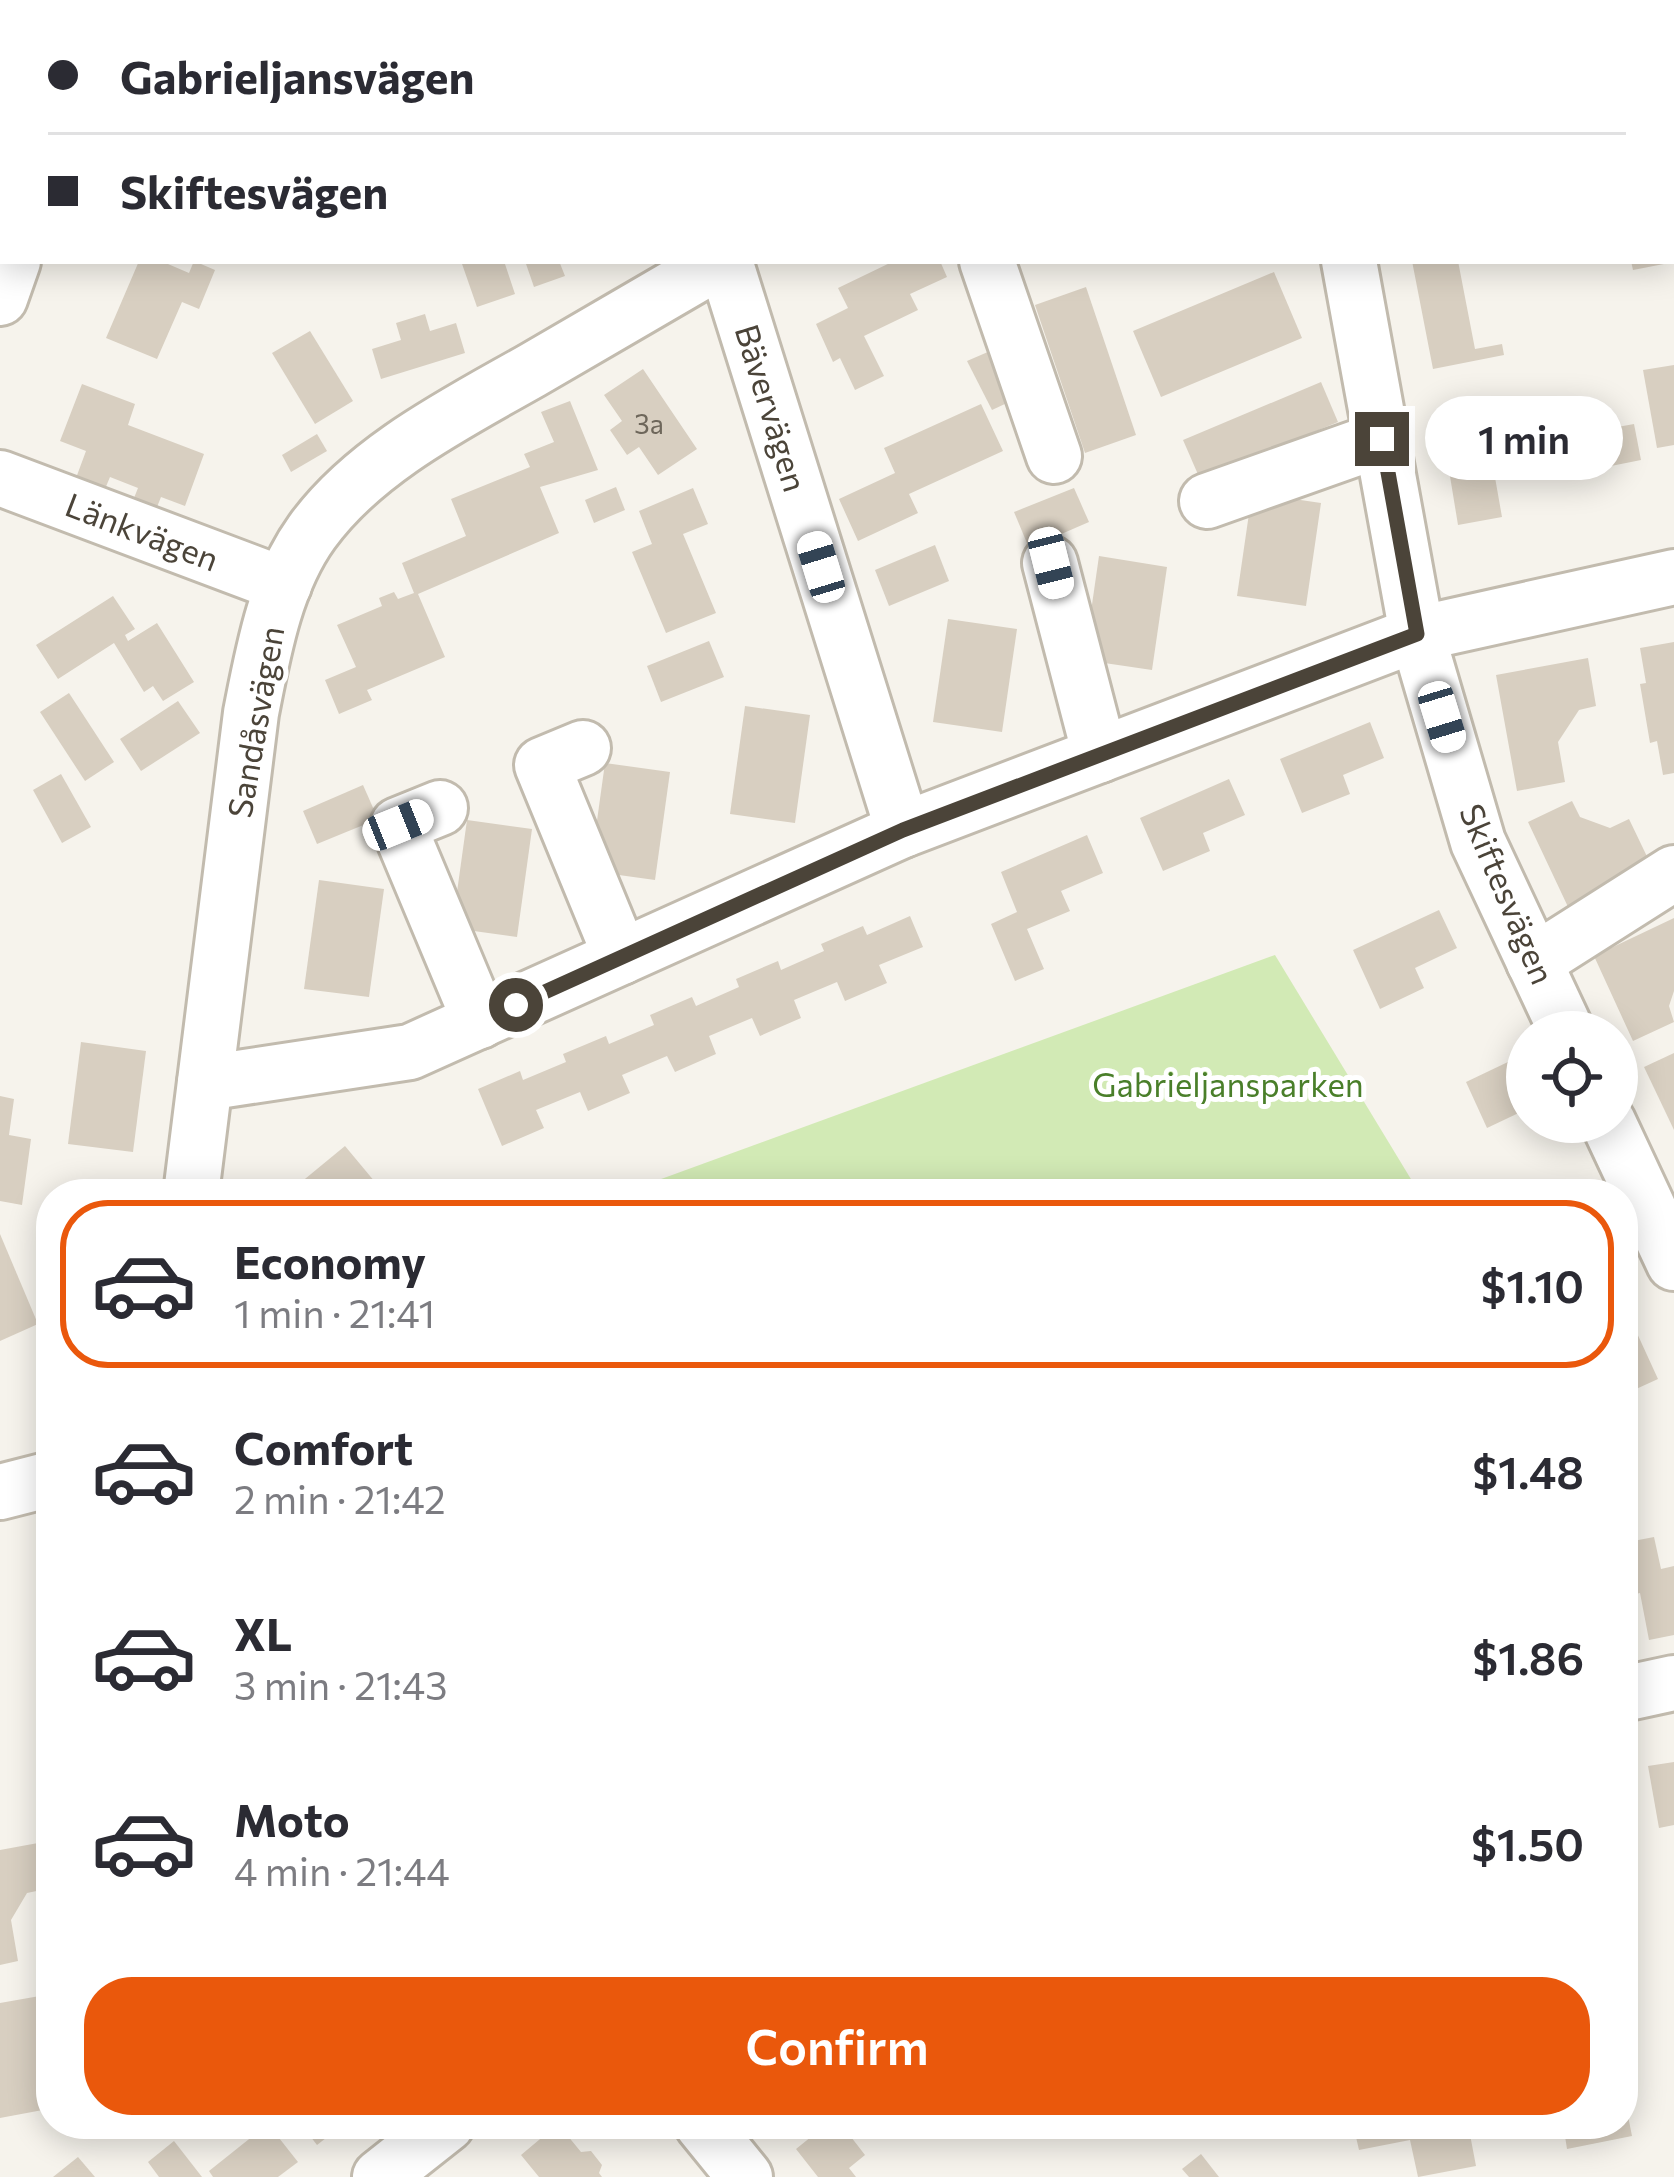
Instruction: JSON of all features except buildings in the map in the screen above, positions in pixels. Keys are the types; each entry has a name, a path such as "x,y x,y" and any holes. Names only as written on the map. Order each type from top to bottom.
{"street":[{"path":"0,298 12,264"},
{"name":"Sandåsvägen","path":"193,1179 251,713 284,585 311,533 351,489 406,447 718,264"},
{"name":"Bävervägen","path":"724,264 903,830"},
{"path":"989,264 1054,456"},
{"name":"Skiftesvägen","path":"1350,264 1417,634 1478,842 1557,1011"},
{"path":"1207,501 1382,439"},
{"name":"Länkvägen","path":"0,478 284,585"},
{"path":"1051,563 1100,755"},
{"path":"205,1083 410,1052 903,830 1417,634 1674,577"},
{"path":"583,748 542,765 621,957"},
{"path":"440,808 398,825 480,1021"},
{"path":"1534,962 1674,872"},
{"path":"1619,1143 1637,1179"},
{"path":"1638,1181 1669,1241"},
{"path":"0,1492 36,1483"},
{"path":"1638,1691 1674,1683"},
{"path":"380,2177 427,2139"}],"green space":[{"name":"Gabrieljansparken","path":"1275,955 1411,1179 661,1179"}],"route":[{"path":"516,1005 903,830 1417,634 1382,439"}]}
